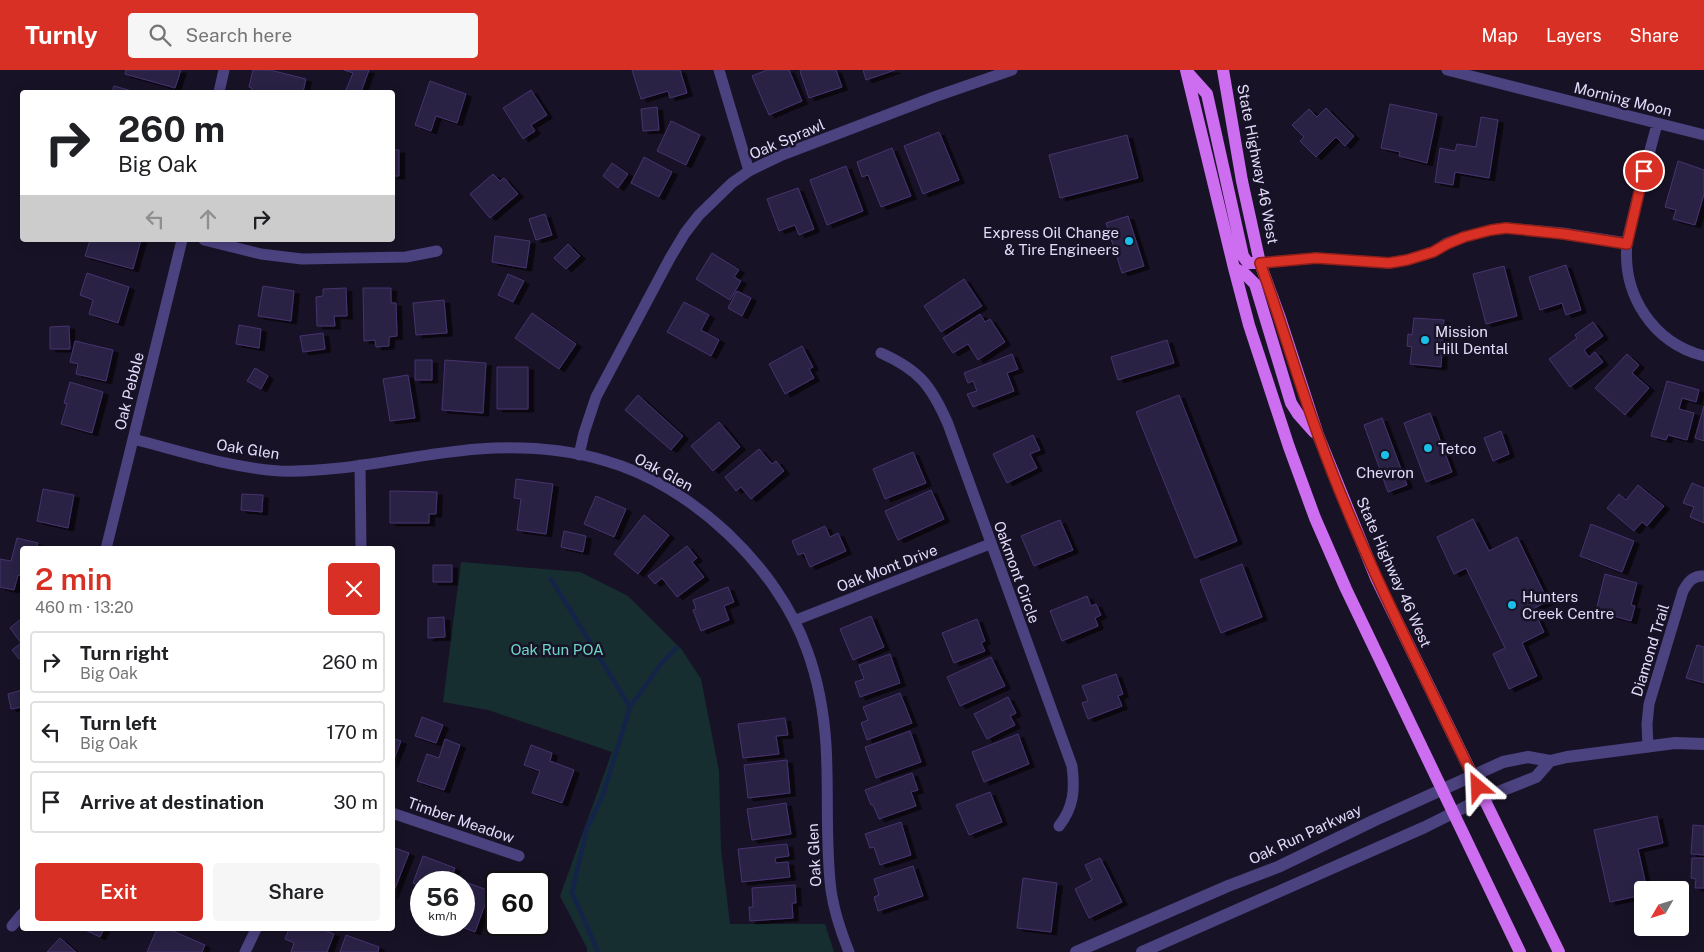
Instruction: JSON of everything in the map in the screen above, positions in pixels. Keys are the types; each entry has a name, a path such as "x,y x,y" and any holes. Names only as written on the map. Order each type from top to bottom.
{"main road":[{"name":"State Highway 46 West","path":"1222,70 1242,181 1260,263 1318,435 1376,578 1472,776 1508,844 1559,952"},
{"path":"1187,71 1207,94 1243,256 1248,263 1260,263"},
{"path":"1187,71 1234,268 1268,386 1315,518 1346,589 1520,952"},
{"path":"1234,268 1245,274 1255,284 1291,403 1298,414 1318,435"}],"street":[{"path":"219,90 224,70"},
{"path":"719,70 749,171"},
{"name":"Oak Sprawl","path":"579,455 596,397 670,258 685,233 699,215 732,184 749,171 782,155 934,97 1012,70"},
{"name":"Morning Moon","path":"1447,70 1704,135"},
{"path":"1657,124 1627,244 1629,281 1641,311 1651,325 1663,336 1679,346 1704,356"},
{"path":"1260,263 1316,258 1389,263 1433,252 1464,237 1506,228 1564,234 1627,244"},
{"name":"Oak Pebble","path":"107,546 182,242"},
{"path":"212,242 261,254 302,259 406,257 437,251"},
{"name":"Oakmont Circle","path":"881,353 904,363 919,376 940,407 1072,766 1072,801 1069,812 1059,826"},
{"name":"Oak Glen","path":"133,439 218,460 269,470 299,471 360,465 478,449 530,450 579,455 608,461 634,472 663,486 696,506 720,525 763,571 796,620 807,648 816,677 826,744 827,849 831,892 839,925 849,952"},
{"path":"360,465 361,546"},
{"name":"Oak Mont Drive","path":"796,620 990,544"},
{"name":"Diamond Trail","path":"1648,746 1647,724 1649,704 1683,591 1692,578 1704,576"},
{"name":"Oak Run Parkway","path":"1076,952 1228,886 1278,867 1503,762 1528,757 1550,761 1648,746 1704,744"},
{"path":"1142,952 1287,889 1483,798 1536,777 1550,761"},
{"name":"Timber Meadow","path":"395,814 519,856"},
{"path":"12,926 20,916"},
{"path":"245,952 255,931"}],"green space":[{"name":"Oak Run POA","path":"461,562 580,572 628,596 682,650 701,679 719,771 721,849 730,924 825,924 834,952 587,952 587,948 560,896 612,752 488,710 443,702"}],"building":[{"path":"126,70 181,70 175,88 125,74"},
{"path":"253,70 270,70 306,79 303,90 252,90 252,88 249,87"},
{"path":"344,70 369,70 362,90 346,90 353,73"},
{"path":"632,70 680,70 687,93 670,98 668,91 641,99"},
{"path":"767,70 789,70 802,101 769,115 752,76"},
{"path":"836,70 842,87 809,98 800,71"},
{"path":"863,70 895,70 866,80"},
{"path":"430,81 466,94 457,123 436,116 431,131 415,125"},
{"path":"114,86 128,90 113,90"},
{"path":"531,90 547,115 531,125 535,131 523,139 503,108"},
{"path":"1390,104 1437,114 1427,163 1399,156 1400,152 1381,148"},
{"path":"657,107 659,130 643,131 641,109"},
{"path":"1326,108 1354,136 1345,146 1336,137 1316,157 1300,141 1304,137 1292,125 1309,109 1317,117"},
{"path":"1481,117 1498,120 1489,178 1455,172 1453,185 1435,182 1440,148 1455,151 1457,144 1476,147"},
{"path":"671,121 700,135 686,165 657,151"},
{"path":"939,132 959,180 923,194 904,146"},
{"path":"1127,135 1138,178 1060,198 1049,155"},
{"path":"892,148 911,196 881,207 868,175 862,177 857,162"},
{"path":"395,150 399,150 399,176 395,176"},
{"path":"644,157 672,172 659,197 631,183"},
{"path":"1678,161 1704,170 1704,194 1695,225 1673,219 1676,210 1665,207"},
{"path":"612,163 628,174 618,188 603,176"},
{"path":"846,166 863,211 827,225 810,180"},
{"path":"493,174 500,181 504,178 518,194 490,218 470,194"},
{"path":"798,188 814,229 799,235 795,225 779,231 767,199"},
{"path":"545,214 552,235 536,240 529,219"},
{"path":"1128,216 1144,266 1122,273 1106,223"},
{"path":"495,236 530,241 526,268 492,262"},
{"path":"89,242 140,242 133,269 85,256"},
{"path":"568,244 580,256 566,269 554,258"},
{"path":"712,253 739,270 734,277 741,281 730,300 696,279"},
{"path":"1566,265 1581,310 1566,315 1562,303 1540,310 1529,277"},
{"path":"1504,266 1517,316 1486,324 1473,274"},
{"path":"87,273 129,287 118,323 89,314 93,300 80,295"},
{"path":"508,274 524,281 513,302 498,295"},
{"path":"964,279 982,306 941,332 924,306"},
{"path":"263,286 294,291 291,321 258,316"},
{"path":"346,288 347,316 334,316 335,326 317,326 316,297 323,296 323,289"},
{"path":"363,288 391,288 391,303 396,303 397,336 389,337 389,346 376,347 375,340 364,341"},
{"path":"737,291 751,298 742,316 728,308"},
{"path":"444,300 447,333 416,335 413,303"},
{"path":"684,302 709,315 701,330 719,340 711,356 667,332"},
{"path":"532,313 576,344 559,369 515,338"},
{"path":"980,314 985,322 990,319 1005,342 978,360 968,344 953,353 943,338"},
{"name":"Mission Hill Dental","path":"1414,318 1444,320 1441,367 1410,364 1412,347 1407,346 1408,334 1412,335"},
{"path":"1593,322 1603,336 1584,350 1589,357 1595,352 1603,362 1570,387 1549,359 1577,338 1575,335"},
{"path":"239,325 261,329 259,348 236,344"},
{"path":"69,326 70,349 50,349 50,327"},
{"path":"323,333 325,349 303,352 300,336"},
{"path":"1167,340 1174,363 1118,380 1111,357"},
{"path":"75,341 113,350 106,381 76,374 78,364 70,362"},
{"path":"802,346 813,367 809,369 814,378 785,394 769,364"},
{"path":"1012,354 1018,369 1007,373 1014,391 973,407 967,394 977,391 973,381 968,383 964,373"},
{"path":"1627,354 1639,365 1632,373 1649,388 1625,415 1595,388"},
{"path":"415,360 432,360 432,380 415,380"},
{"path":"445,360 486,363 483,413 442,410"},
{"path":"497,367 528,367 528,409 497,409"},
{"path":"255,368 268,376 261,389 247,381"},
{"path":"408,375 415,418 390,421 383,379"},
{"path":"1667,381 1699,390 1696,402 1682,398 1679,409 1694,413 1687,440 1668,435 1666,440 1651,436"},
{"path":"70,382 103,392 92,433 61,424 67,404 64,403"},
{"path":"638,395 683,436 671,450 625,410"},
{"path":"1179,395 1237,541 1195,558 1136,412"},
{"path":"1704,406 1704,441 1695,438"},
{"name":"Tetco","path":"1430,413 1452,472 1426,482 1404,423"},
{"name":"Chevron","path":"1382,418 1407,485 1388,492 1364,425"},
{"path":"719,422 740,447 713,471 691,446"},
{"path":"1501,431 1509,454 1493,461 1484,438"},
{"path":"1033,435 1040,450 1030,454 1037,468 1007,483 993,454"},
{"path":"759,449 772,464 776,461 784,471 751,499 741,487 736,491 725,477"},
{"path":"913,452 926,483 885,499 873,469"},
{"path":"516,479 553,484 546,534 517,530 521,499 514,498"},
{"path":"1692,483 1704,488 1704,523 1690,517 1694,507 1683,503"},
{"path":"1638,485 1664,506 1647,526 1642,522 1634,531 1607,508 1619,494 1626,500"},
{"path":"43,489 74,495 68,528 37,521"},
{"path":"931,490 944,519 898,540 885,511"},
{"path":"390,491 437,492 436,514 429,514 429,523 390,523"},
{"path":"242,494 263,495 262,512 241,510"},
{"path":"596,496 626,509 614,537 584,524"},
{"path":"644,515 669,535 638,574 614,554"},
{"name":"Hunters Creek Centre","path":"1473,519 1489,551 1517,537 1548,601 1533,609 1544,632 1522,643 1537,676 1509,689 1493,654 1505,648 1466,568 1454,574 1437,537"},
{"path":"1060,520 1073,550 1034,566 1021,536"},
{"path":"1591,524 1634,541 1622,572 1580,556"},
{"path":"825,526 830,537 838,533 846,551 810,567 804,553 798,555 792,541"},
{"path":"564,531 586,536 583,552 561,547"},
{"path":"17,538 38,543 37,546 20,546 20,576 18,575 14,590 0,587 0,559 11,561"},
{"path":"687,546 697,558 692,562 704,577 677,597 662,578 655,584 648,576"},
{"path":"1242,564 1262,617 1221,633 1200,580"},
{"path":"433,565 452,565 452,582 433,582"},
{"path":"1605,574 1637,583 1631,605 1635,606 1631,621 1596,611"},
{"path":"728,587 734,602 724,606 729,620 701,631 693,610 696,609 693,600"},
{"path":"1087,596 1091,606 1096,604 1101,615 1095,618 1098,626 1062,641 1050,611"},
{"path":"871,616 884,647 853,660 840,629"},
{"path":"444,617 445,637 428,638 428,618"},
{"path":"977,619 985,641 981,643 985,651 954,663 942,633"},
{"path":"20,620 20,642 10,628"},
{"path":"20,644 20,658 19,659 12,650"},
{"path":"1697,645 1704,647 1704,683 1686,678"},
{"path":"890,654 900,683 860,697 855,682 864,679 859,665"},
{"path":"991,657 1005,686 960,706 947,677"},
{"path":"1116,674 1123,694 1118,696 1122,706 1088,719 1082,703 1088,701 1082,686"},
{"path":"20,691 20,707 11,709 8,694"},
{"path":"900,693 912,723 867,740 861,723 868,720 863,707"},
{"path":"1008,697 1016,713 1010,716 1015,725 987,739 974,714"},
{"path":"422,717 443,725 436,743 415,736"},
{"path":"785,718 788,735 776,736 779,754 743,758 738,724"},
{"path":"910,731 921,762 876,778 865,747"},
{"path":"1018,734 1029,764 984,782 972,752"},
{"path":"395,739 401,741 395,756"},
{"path":"445,739 460,745 444,790 417,781 427,754 439,758"},
{"path":"531,745 552,753 550,761 574,770 562,803 532,793 540,771 524,765"},
{"path":"787,760 790,793 748,798 744,765"},
{"path":"912,773 918,790 911,792 916,806 879,819 865,790"},
{"path":"990,792 1002,822 969,835 956,805"},
{"path":"786,803 791,834 752,840 747,809"},
{"path":"1657,816 1663,843 1638,849 1645,881 1634,881 1634,897 1610,902 1594,830"},
{"path":"901,822 911,855 880,865 874,847 870,848 865,834"},
{"path":"1693,825 1704,826 1704,855 1691,854"},
{"path":"787,844 789,856 775,858 776,863 788,862 790,877 742,882 738,849"},
{"path":"395,848 409,853 395,888"},
{"path":"423,856 455,868 454,871 417,871"},
{"path":"1100,858 1122,902 1089,918 1075,889 1092,880 1085,865"},
{"path":"1692,858 1704,858 1704,888 1695,888 1696,879 1691,878"},
{"path":"913,866 923,896 878,911 874,897 879,895 874,879"},
{"path":"1023,878 1057,883 1051,932 1017,928"},
{"path":"795,885 796,903 792,903 793,918 750,921 749,907 753,907 752,888"},
{"path":"475,886 485,889 485,905 475,932"},
{"path":"87,931 103,931 100,937"},
{"path":"156,931 173,931 205,945 202,952 147,952"},
{"path":"288,931 327,931 334,934 327,952 291,952 294,943 285,939"},
{"path":"346,935 379,947 378,952 340,952"},
{"path":"60,938 76,952 47,952"}],"waterway":[{"path":"551,579 630,707"},
{"path":"598,952 572,892 587,828 603,795 630,707 661,664 676,648"}],"place":[{"name":"Express Oil Change & Tire Engineers","path":"1129,241"},
{"name":"Mission Hill Dental","path":"1425,340"},
{"name":"Tetco","path":"1428,448"},
{"name":"Chevron","path":"1385,455"},
{"name":"Hunters Creek Centre","path":"1512,605"}],"route":[{"path":"1478,787 1376,578 1318,435 1260,263 1316,258 1389,263 1421,257 1477,232 1506,228 1564,234 1627,244 1644,171"}]}
